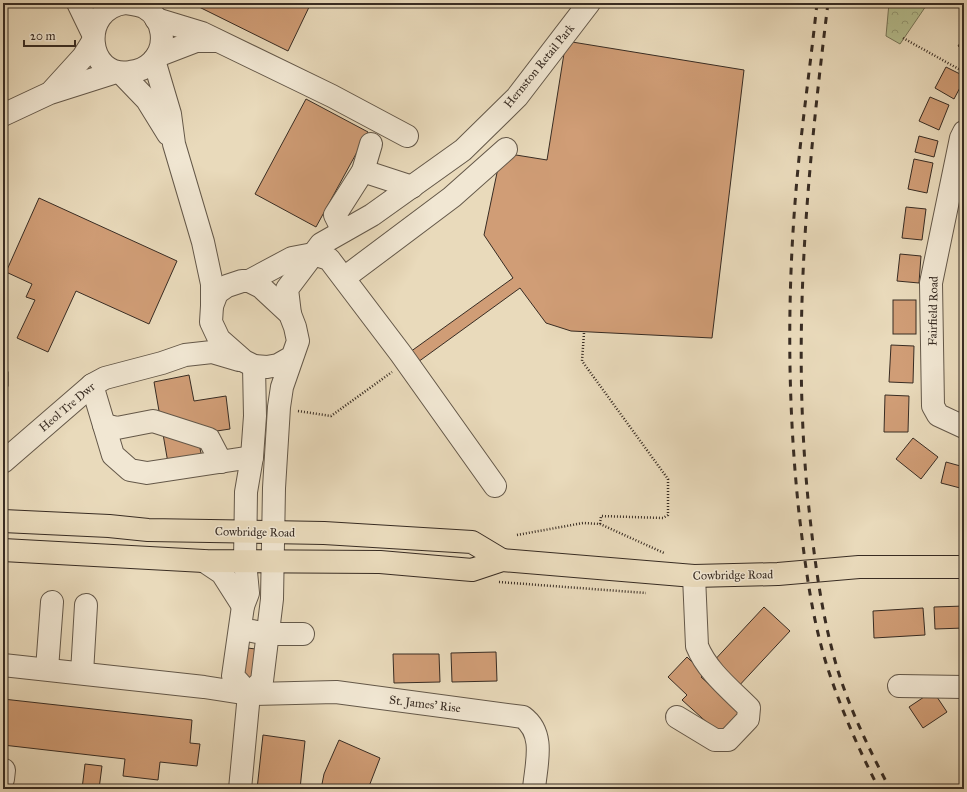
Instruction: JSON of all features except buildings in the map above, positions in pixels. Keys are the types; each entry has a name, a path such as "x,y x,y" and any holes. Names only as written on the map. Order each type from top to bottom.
{"main road":[{"name":"Cowbridge Road","path":"3,521 109,526 148,530 324,533 473,543 502,560"},
{"name":"Cowbridge Road","path":"3,550 204,561 380,562 472,570 502,560 694,576 778,574 858,567 964,567"}],"street":[{"path":"78,3 93,38 96,55 103,63 119,73 148,100 174,144"},
{"path":"50,93 83,57 93,38 97,21 104,12 120,3 143,7 202,33 332,96 407,136"},
{"name":"Hernston Retail Park","path":"249,694 262,681 272,599 274,488 279,407 282,387 298,341 296,327 290,314 287,289 320,244 372,215 463,150 517,97 589,3"},
{"path":"154,12 162,30 162,40 156,58 170,114 174,144 203,242 212,284 212,314 219,339 249,363 273,366 292,357"},
{"path":"3,115 50,93 119,73 136,72 148,66 156,58 196,41 218,41"},
{"name":"Fairfield Road","path":"964,132 961,138 931,283 933,406 938,415 964,427"},
{"path":"343,231 335,215 363,171 371,144"},
{"path":"344,278 452,197 506,149"},
{"path":"363,171 412,187"},
{"name":"Hernston Retail Park","path":"203,242 222,267 246,281 261,287 290,314"},
{"path":"186,355 212,314 217,293 227,286 246,281 292,258 313,254 329,259 406,362 495,486"},
{"name":"Heol Tre Dwr","path":"3,462 92,385 111,376 162,363 186,355 212,352 249,363"},
{"path":"240,789 249,694 233,676 243,606 248,593 245,561 246,492 252,457 255,416 249,363"},
{"path":"92,385 113,455 130,470 147,473 252,457"},
{"path":"104,425 117,428 153,421 208,439 221,462"},
{"path":"204,561 222,573 243,606"},
{"path":"677,717 715,740 728,740 748,719 749,708 714,673 702,656 698,646 694,576"},
{"path":"47,669 52,602"},
{"path":"82,673 86,605"},
{"path":"239,629 267,634 303,634"},
{"path":"3,665 204,687 249,694"},
{"path":"899,686 964,687"},
{"name":"St. James' Rise","path":"249,694 336,692 523,717 535,731 539,743 534,789"}],"path":[{"path":"903,38 964,72"},
{"path":"584,333 582,361 668,479 668,515 663,518 601,516 600,524"},
{"path":"279,407 331,416 406,362"},
{"path":"517,535 583,523 600,524 671,557"}],"green space":[{"path":"889,3 928,3 900,44 886,36"}],"railway":[{"path":"817,3 800,153 792,242 790,358 795,474 806,570 812,607 821,645 831,679 843,711 879,789"},
{"path":"828,3 820,67 808,193 804,256 801,381 809,509 823,611 832,651 843,686 855,716 868,746 890,789"}]}
